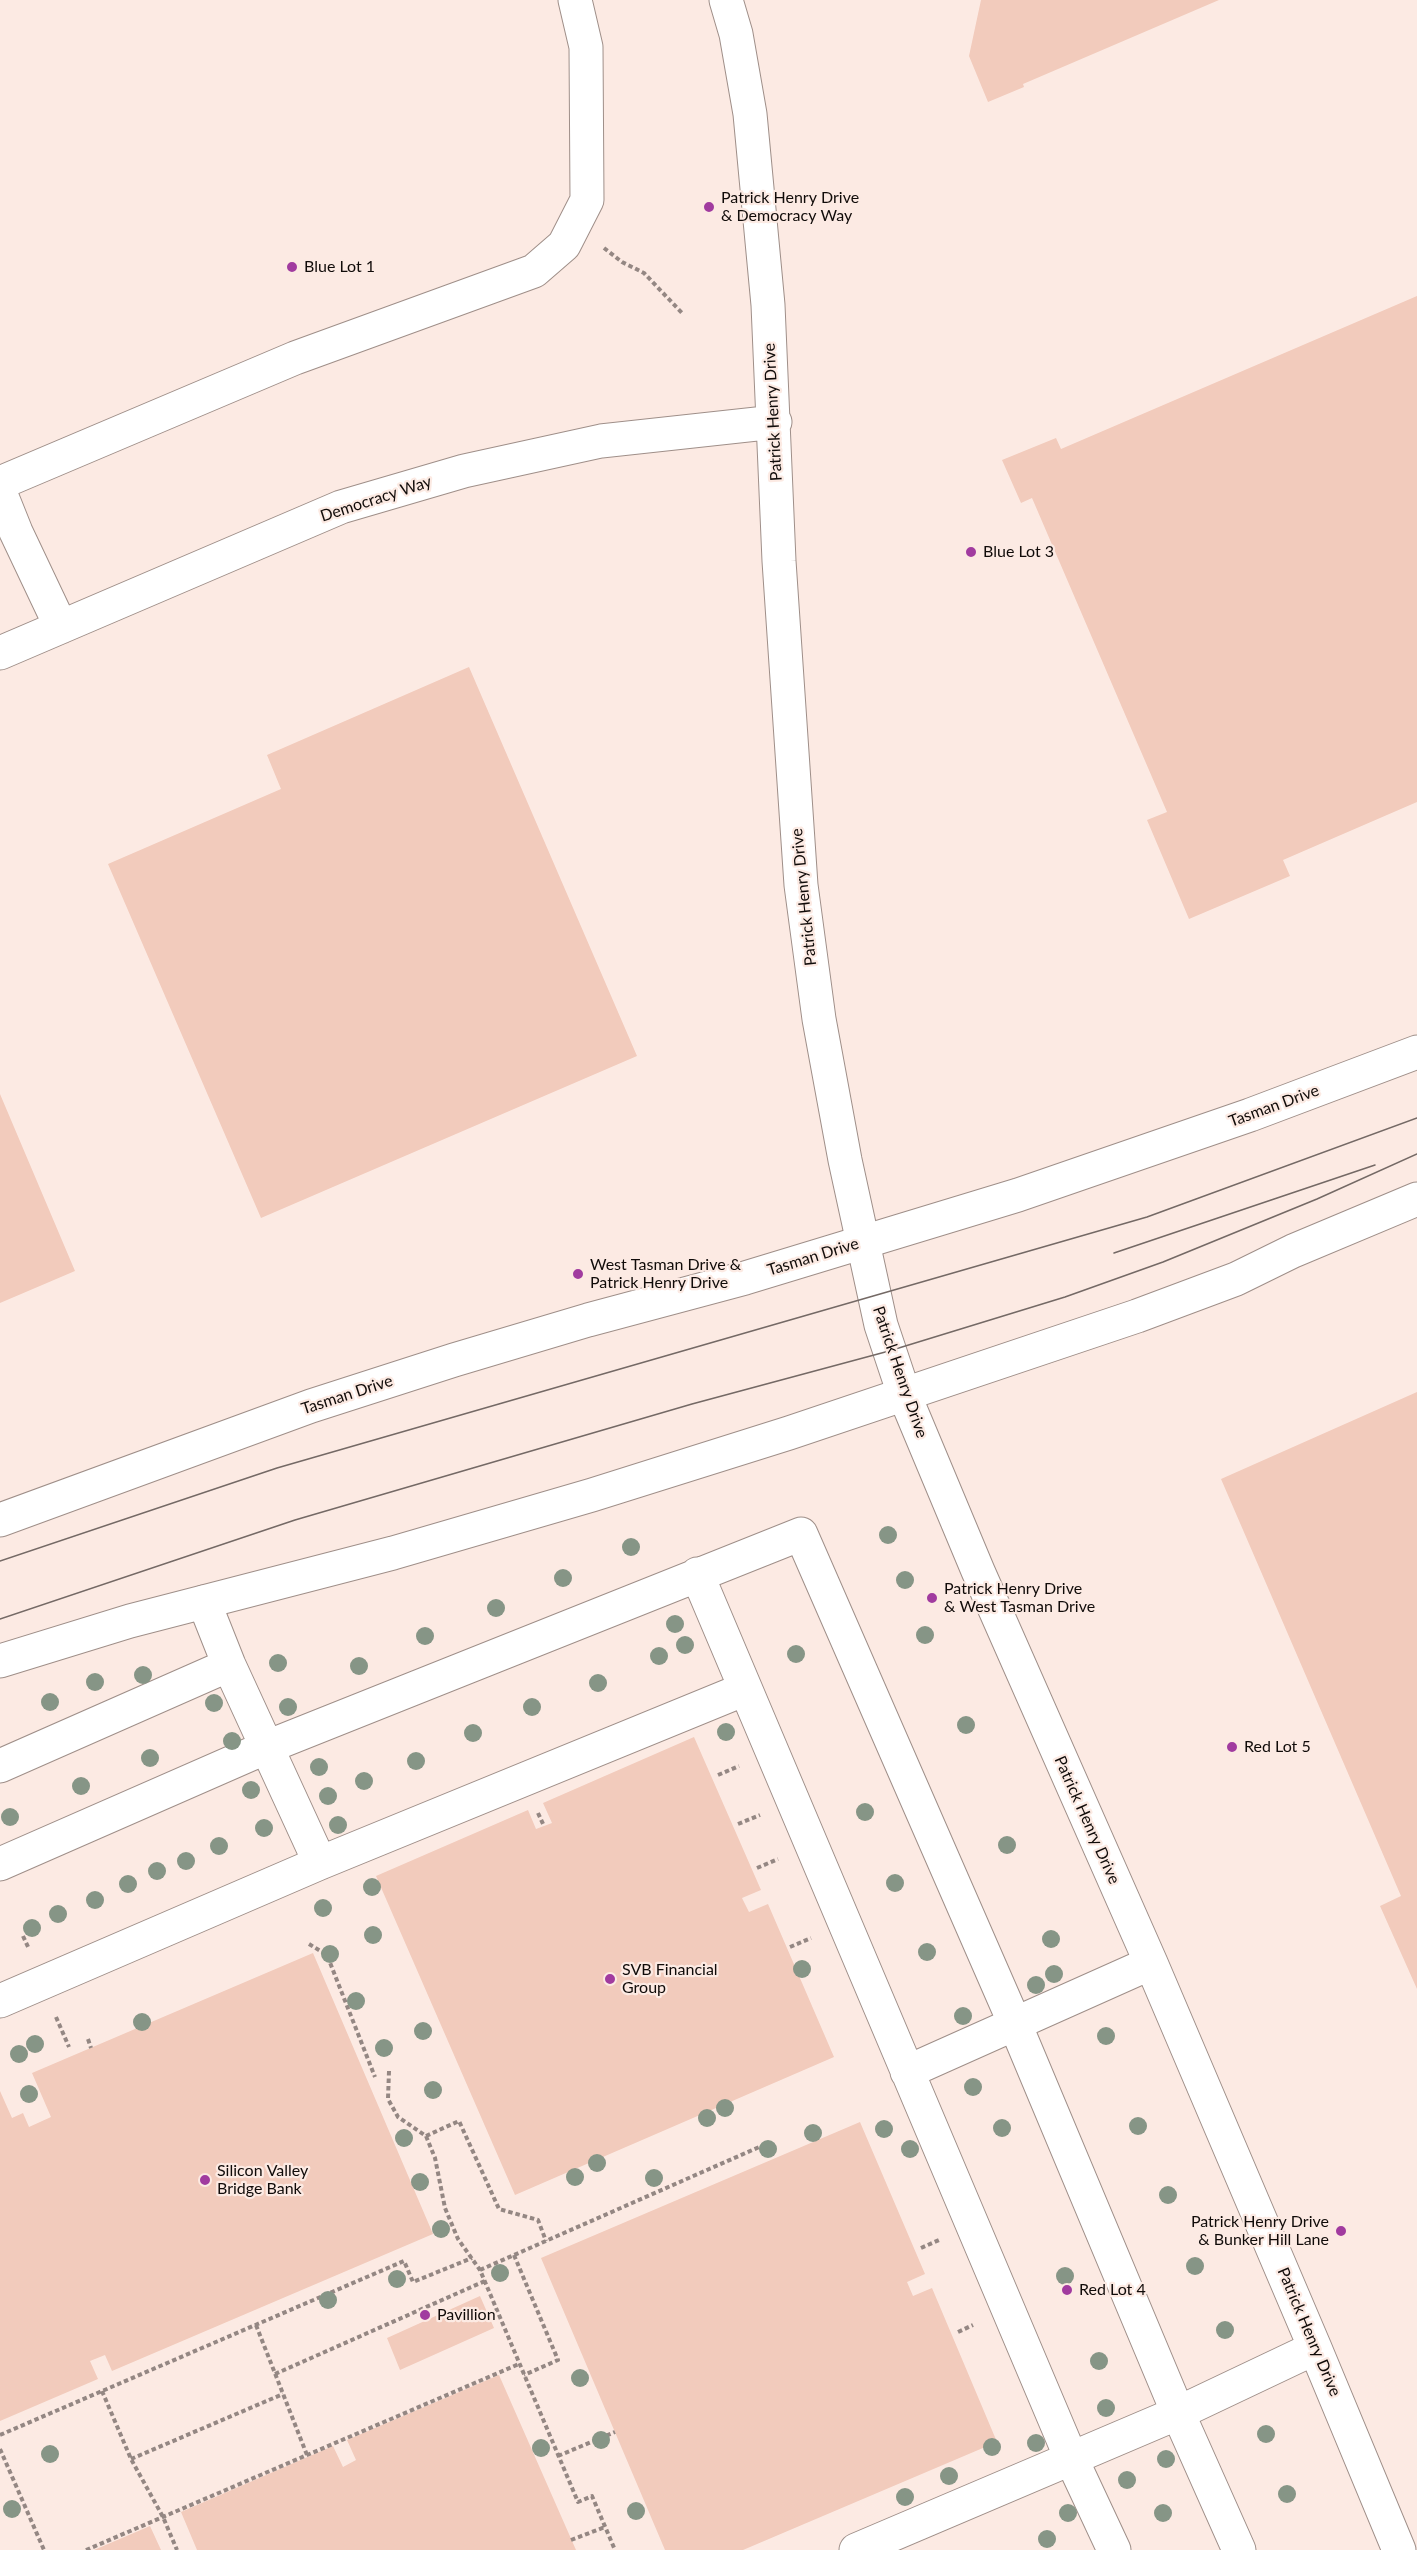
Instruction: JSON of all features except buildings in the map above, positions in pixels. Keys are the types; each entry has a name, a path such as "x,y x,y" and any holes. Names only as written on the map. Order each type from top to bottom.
{"street":[{"path":"0,483 296,358 534,271 564,245 587,200 586,47 575,0"},
{"name":"Patrick Henry Drive","path":"726,0 736,34 750,114 768,305 775,422 779,561 801,885 819,1018 861,1242 881,1325 904,1394 1017,1665 1151,1963 1399,2550"},
{"name":"Democracy Way","path":"0,653 341,507 464,471 601,441 775,422"},
{"path":"0,492 16,532 61,627"},
{"name":"Tasman Drive","path":"0,1520 333,1399 577,1323 745,1278 1018,1195 1261,1112 1417,1052"},
{"path":"0,1661 130,1621 393,1553 581,1499 904,1394 1137,1316 1203,1291 1417,1199"},
{"path":"0,1864 267,1747 801,1534 1015,2024 1178,2413 1239,2550"},
{"path":"697,1574 1071,2458 1114,2550"},
{"path":"204,1602 229,1665 320,1863"},
{"path":"0,1766 229,1665"},
{"path":"0,2001 320,1863 745,1689"},
{"path":"907,2072 1151,1963"},
{"path":"856,2550 1178,2413 1315,2348"}],"path":[{"path":"575,224 622,262 644,273 682,314"},
{"path":"309,1944 327,1955 375,2077"},
{"path":"88,2038 91,2048"},
{"path":"389,2071 388,2099 398,2117 426,2136 435,2158 445,2208 458,2239 485,2281 578,2502 592,2496 615,2550"},
{"path":"426,2136 459,2121 498,2209 538,2220 546,2241"},
{"path":"480,2270 766,2144"},
{"path":"514,2255 558,2360 524,2375"},
{"path":"0,2435 404,2261 413,2282 472,2258"},
{"path":"275,2374 485,2281"},
{"path":"255,2325 307,2455"},
{"path":"86,2550 519,2364"},
{"path":"102,2391 131,2459 163,2517 177,2550"},
{"path":"131,2459 283,2394"},
{"path":"558,2456 615,2432"},
{"path":"0,2449 44,2550"},
{"path":"571,2540 605,2527"}],"tram line":[{"path":"0,1561 277,1468 1147,1217 1417,1118"},
{"path":"0,1619 295,1520 692,1404 889,1351 1065,1297 1163,1262 1317,1199 1417,1154"},
{"path":"1114,1253 1375,1165"}],"place":[{"name":"Patrick Henry Drive & Democracy Way","path":"709,207"},
{"name":"Blue Lot 1","path":"292,267"},
{"name":"Blue Lot 3","path":"971,552"},
{"name":"West Tasman Drive & Patrick Henry Drive","path":"578,1274"},
{"name":"Patrick Henry Drive & West Tasman Drive","path":"932,1598"},
{"name":"Red Lot 5","path":"1232,1747"},
{"name":"SVB Financial Group","path":"610,1979"},
{"name":"Silicon Valley Bridge Bank","path":"205,2180"},
{"name":"Patrick Henry Drive & Bunker Hill Lane","path":"1341,2231"},
{"name":"Red Lot 4","path":"1067,2290"},
{"name":"Pavillion","path":"425,2315"}]}
